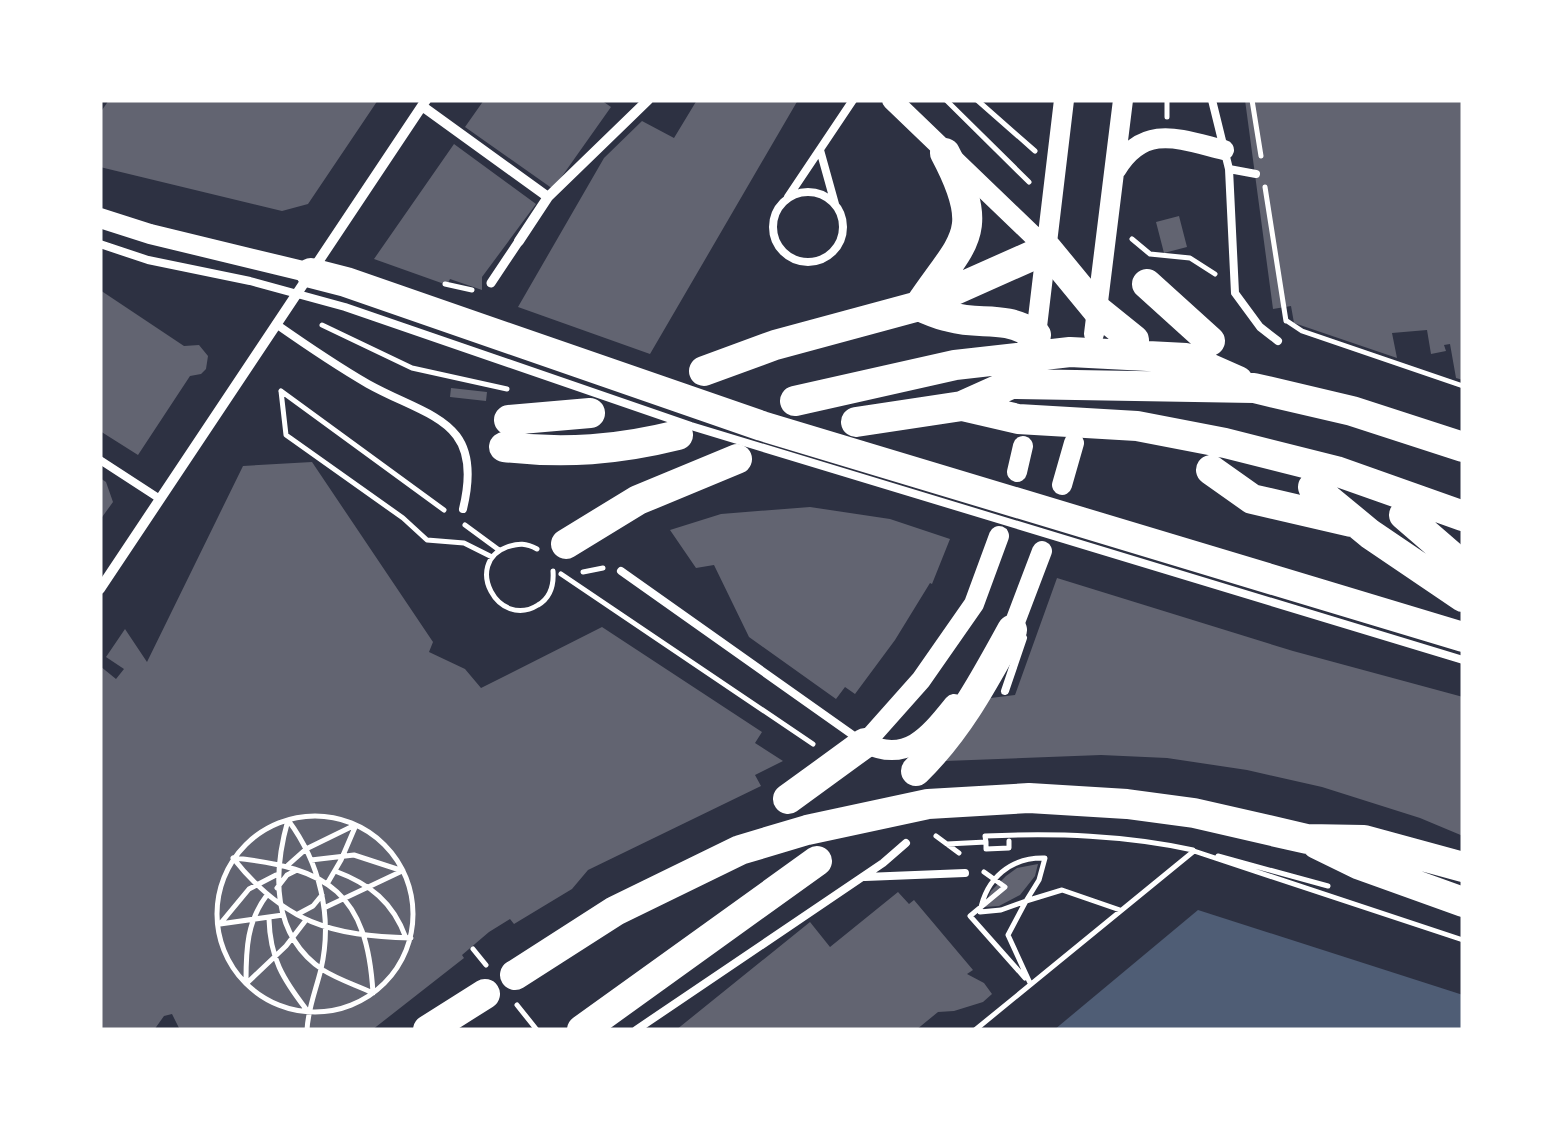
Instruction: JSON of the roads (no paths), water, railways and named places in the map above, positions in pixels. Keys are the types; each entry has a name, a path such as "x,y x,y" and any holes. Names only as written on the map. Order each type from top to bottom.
{"highway":[{"path":"919,306 954,260 965,238 968,209 961,182 946,153"},
{"path":"704,371 775,345 919,306 1046,248 1096,322 1134,340"},
{"path":"304,283 346,282 547,365 762,426 1386,624 1463,637"},
{"path":"1146,284 1210,341"},
{"path":"919,306 951,318 997,319 1022,326 1036,335"},
{"path":"795,401 955,365 1070,352 1186,358 1254,388 1352,411 1463,447"},
{"path":"856,422 962,406 1011,384 1254,388"},
{"path":"962,406 1018,419 1136,426 1226,442 1336,470 1463,516"},
{"path":"590,413 511,420 549,452 594,452 678,435"},
{"path":"560,556 638,500 737,459"},
{"path":"1210,470 1252,499 1358,524"},
{"path":"1313,487 1358,524 1463,597"},
{"path":"1416,525 1463,566"},
{"path":"916,771 942,746 1018,632"},
{"path":"788,799 865,743"},
{"path":"521,972 616,910 740,850 807,830 928,804 1029,798 1127,804 1194,813 1307,839 1364,840 1463,867"},
{"path":"1307,839 1360,865 1463,902"},
{"path":"582,1030 816,860"},
{"path":"428,1030 489,999 467,1030"}],"main road":[{"path":"892,100 1046,248"},
{"path":"1036,335 1064,100"},
{"path":"1096,322 1123,100"},
{"path":"1113,176 1132,146 1158,138 1226,160"},
{"path":"100,218 304,283"},
{"path":"1062,486 1074,443"},
{"path":"1017,472 1023,446"},
{"path":"999,536 974,604 921,680 865,743 882,751 898,751 924,736 1018,632 1042,551"}],"street":[{"path":"491,283 548,198 648,100"},
{"path":"100,590 424,103 548,198"}],"lane":[{"path":"820,150 844,227 835,250 814,262 801,262 789,258 774,240 774,217 853,100"},
{"path":"1212,100 1226,160 1235,293 1260,328 1278,342"},
{"path":"1226,160 1260,175"},
{"path":"788,197 813,192 835,204"},
{"path":"100,244 148,260 304,283"},
{"path":"276,324 366,383 428,410 450,428 469,464 470,483 463,509"},
{"path":"100,460 160,499"},
{"path":"620,571 865,743"},
{"path":"1386,624 1463,660"},
{"path":"996,678 1018,632"},
{"path":"1006,691 1018,632"},
{"path":"636,1030 906,843"},
{"path":"862,877 965,873"}],"water":[{"path":"1198,910 1463,995 1463,1030 1054,1030"}]}
